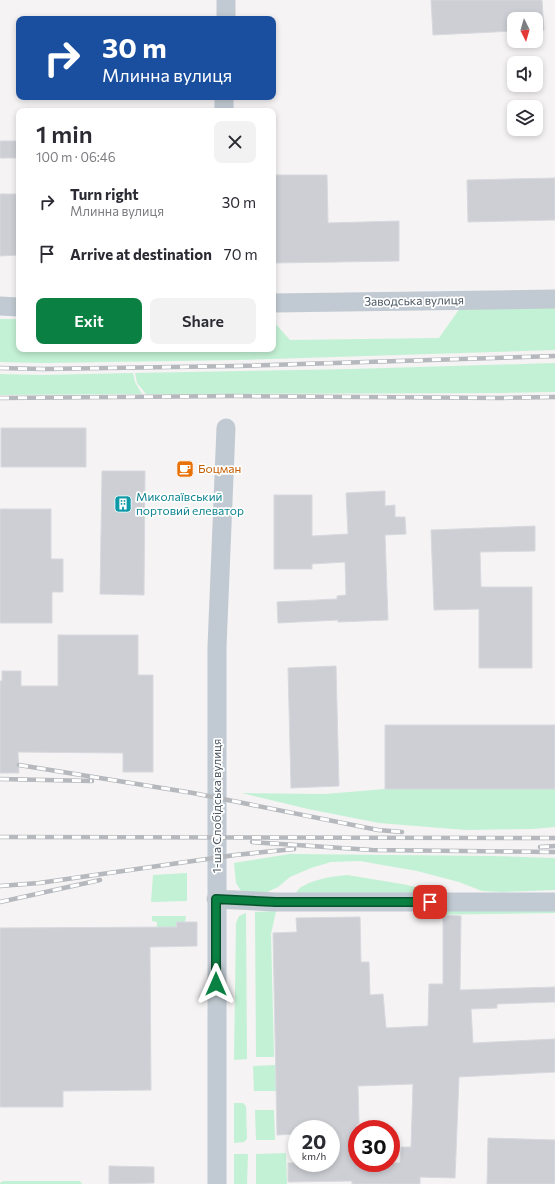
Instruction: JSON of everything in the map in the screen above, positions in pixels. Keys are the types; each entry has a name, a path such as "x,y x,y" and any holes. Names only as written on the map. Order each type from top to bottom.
{"street":[{"path":"226,0 226,16"},
{"name":"Заводська вулиця","path":"276,303 555,299"},
{"path":"0,306 16,307"},
{"name":"1-ша Слобідська вулиця","path":"216,1184 217,647 226,428"},
{"path":"216,899 282,902 555,902"}],"green space":[{"path":"555,306 555,350 240,360 44,363 0,362 0,319 16,319 16,352 276,352 276,324 290,340 439,338 460,308"},
{"path":"555,363 555,392 146,394 137,383 135,373 352,369"},
{"path":"133,373 135,382 142,394 0,395 0,374 43,375"},
{"path":"385,789 555,789 555,827 532,829 466,830 379,823 308,809 242,793 325,794"},
{"path":"290,854 555,858 555,890 503,892 482,891 459,882 417,871 360,861 331,862 311,868 290,877 278,887 263,894 243,894 236,883 234,863"},
{"path":"187,873 187,901 151,902 153,875"},
{"path":"347,875 402,884 441,892 448,895 296,893 301,887 313,881"},
{"path":"555,909 555,913 413,915 417,910"},
{"path":"276,911 271,934 274,1057 256,1057 255,912"},
{"path":"246,913 247,1059 234,1060 236,923 239,916"},
{"path":"152,916 186,916 185,922 176,922 176,946 156,944 157,922 152,921"},
{"path":"275,1065 276,1091 254,1091 253,1066"},
{"path":"234,1103 243,1103 246,1106 247,1139 244,1142 234,1143"},
{"path":"255,1110 274,1110 275,1140 256,1140"},
{"path":"286,1153 287,1184 256,1184 256,1154"},
{"path":"234,1154 248,1154 247,1184 234,1184"},
{"path":"3,1181 80,1181 82,1184 0,1184"}],"building":[{"path":"431,0 542,0 543,12 507,12 507,31 433,35"},
{"path":"0,141 16,141 16,158 0,158"},
{"path":"276,175 327,175 328,223 399,221 399,261 276,263"},
{"path":"555,178 555,220 468,222 467,180"},
{"path":"0,194 16,194 16,255 0,256"},
{"path":"1,428 86,428 86,467 1,467"},
{"name":"Миколаївський портовий елеватор","path":"102,471 145,471 144,595 100,594"},
{"path":"385,491 385,506 395,505 395,517 405,517 406,534 385,535 388,620 338,622 338,620 278,623 277,602 337,599 337,596 346,595 345,562 312,564 312,569 274,569 274,495 312,495 312,536 348,534 346,493"},
{"path":"0,509 51,509 51,559 63,559 63,592 52,592 52,623 0,623"},
{"path":"535,526 535,551 480,552 481,587 532,587 532,668 479,668 479,609 434,610 431,530"},
{"path":"58,635 138,635 138,675 153,675 153,772 123,772 123,753 18,752 19,773 0,773 0,681 2,681 2,671 21,671 21,686 58,686"},
{"path":"336,666 339,786 291,788 288,668"},
{"path":"385,725 555,725 555,789 385,789"},
{"path":"443,915 461,916 460,990 555,987 555,1002 497,1004 497,1008 471,1009 473,1043 555,1039 555,1072 459,1077 455,1178 420,1177 420,1184 352,1184 352,1181 288,1182 288,1172 340,1172 340,1120 288,1120 288,1134 277,1135 273,933 297,932 296,918 360,917 361,962 369,962 370,995 383,994 386,1028 428,1026 429,984 443,984"},
{"path":"176,922 197,922 197,946 150,947 151,1090 63,1091 63,1107 0,1107 0,928 177,927"},
{"path":"488,1138 555,1140 555,1184 487,1184"},
{"path":"109,1166 154,1167 154,1183 109,1184"}],"railway":[{"path":"0,368 43,369 237,366 555,356"},
{"path":"0,398 236,396 555,397"},
{"path":"19,765 193,793 378,830 402,832"},
{"path":"0,779 92,781"},
{"path":"0,837 555,838"},
{"path":"252,842 372,850 555,852"},
{"path":"540,847 555,846"},
{"path":"0,886 39,883 235,855 294,849"},
{"path":"0,902 100,880"}],"place":[{"name":"Боцман","path":"185,469"},
{"name":"Миколаївський портовий елеватор","path":"123,504"}],"route":[{"path":"216,984 216,899 276,902 430,902"}]}
